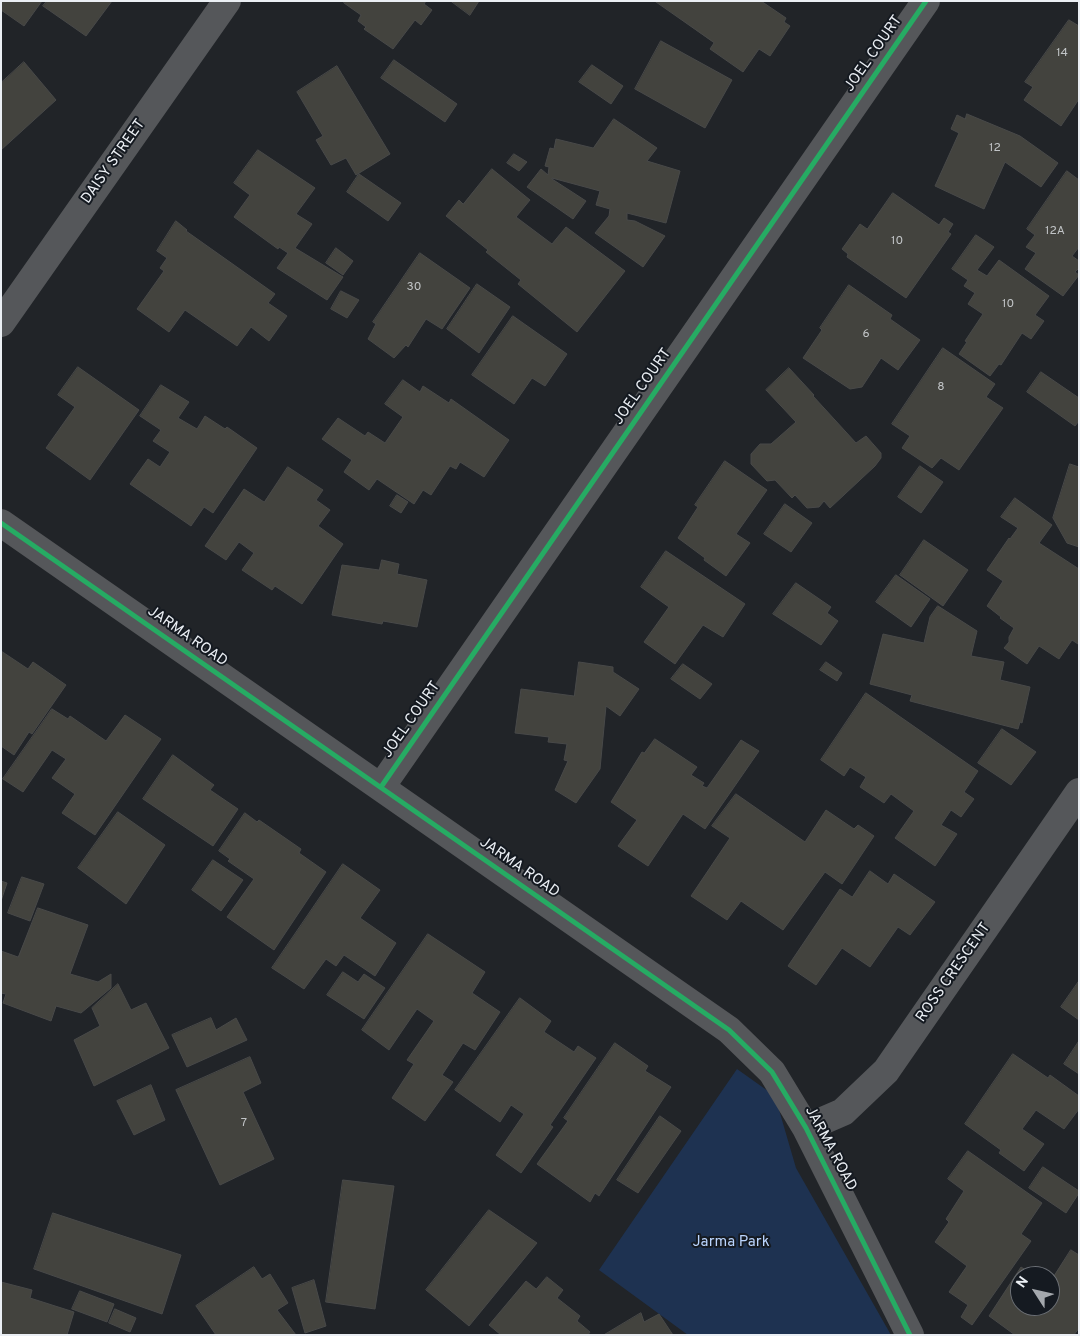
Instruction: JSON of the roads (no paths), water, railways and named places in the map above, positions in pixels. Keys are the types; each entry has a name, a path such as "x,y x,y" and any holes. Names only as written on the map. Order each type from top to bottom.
{"street":[{"name":"DAISY STREET","path":"1,324 227,1"},
{"name":"JOEL COURT","path":"381,787 926,1"},
{"name":"JARMA ROAD","path":"1,522 729,1030 772,1072 806,1128 910,1335"},
{"name":"ROSS CRESCENT","path":"806,1128 843,1112 886,1071 1079,792"}],"park label":[{"name":"Jarma Park","path":"731,1243"}]}
